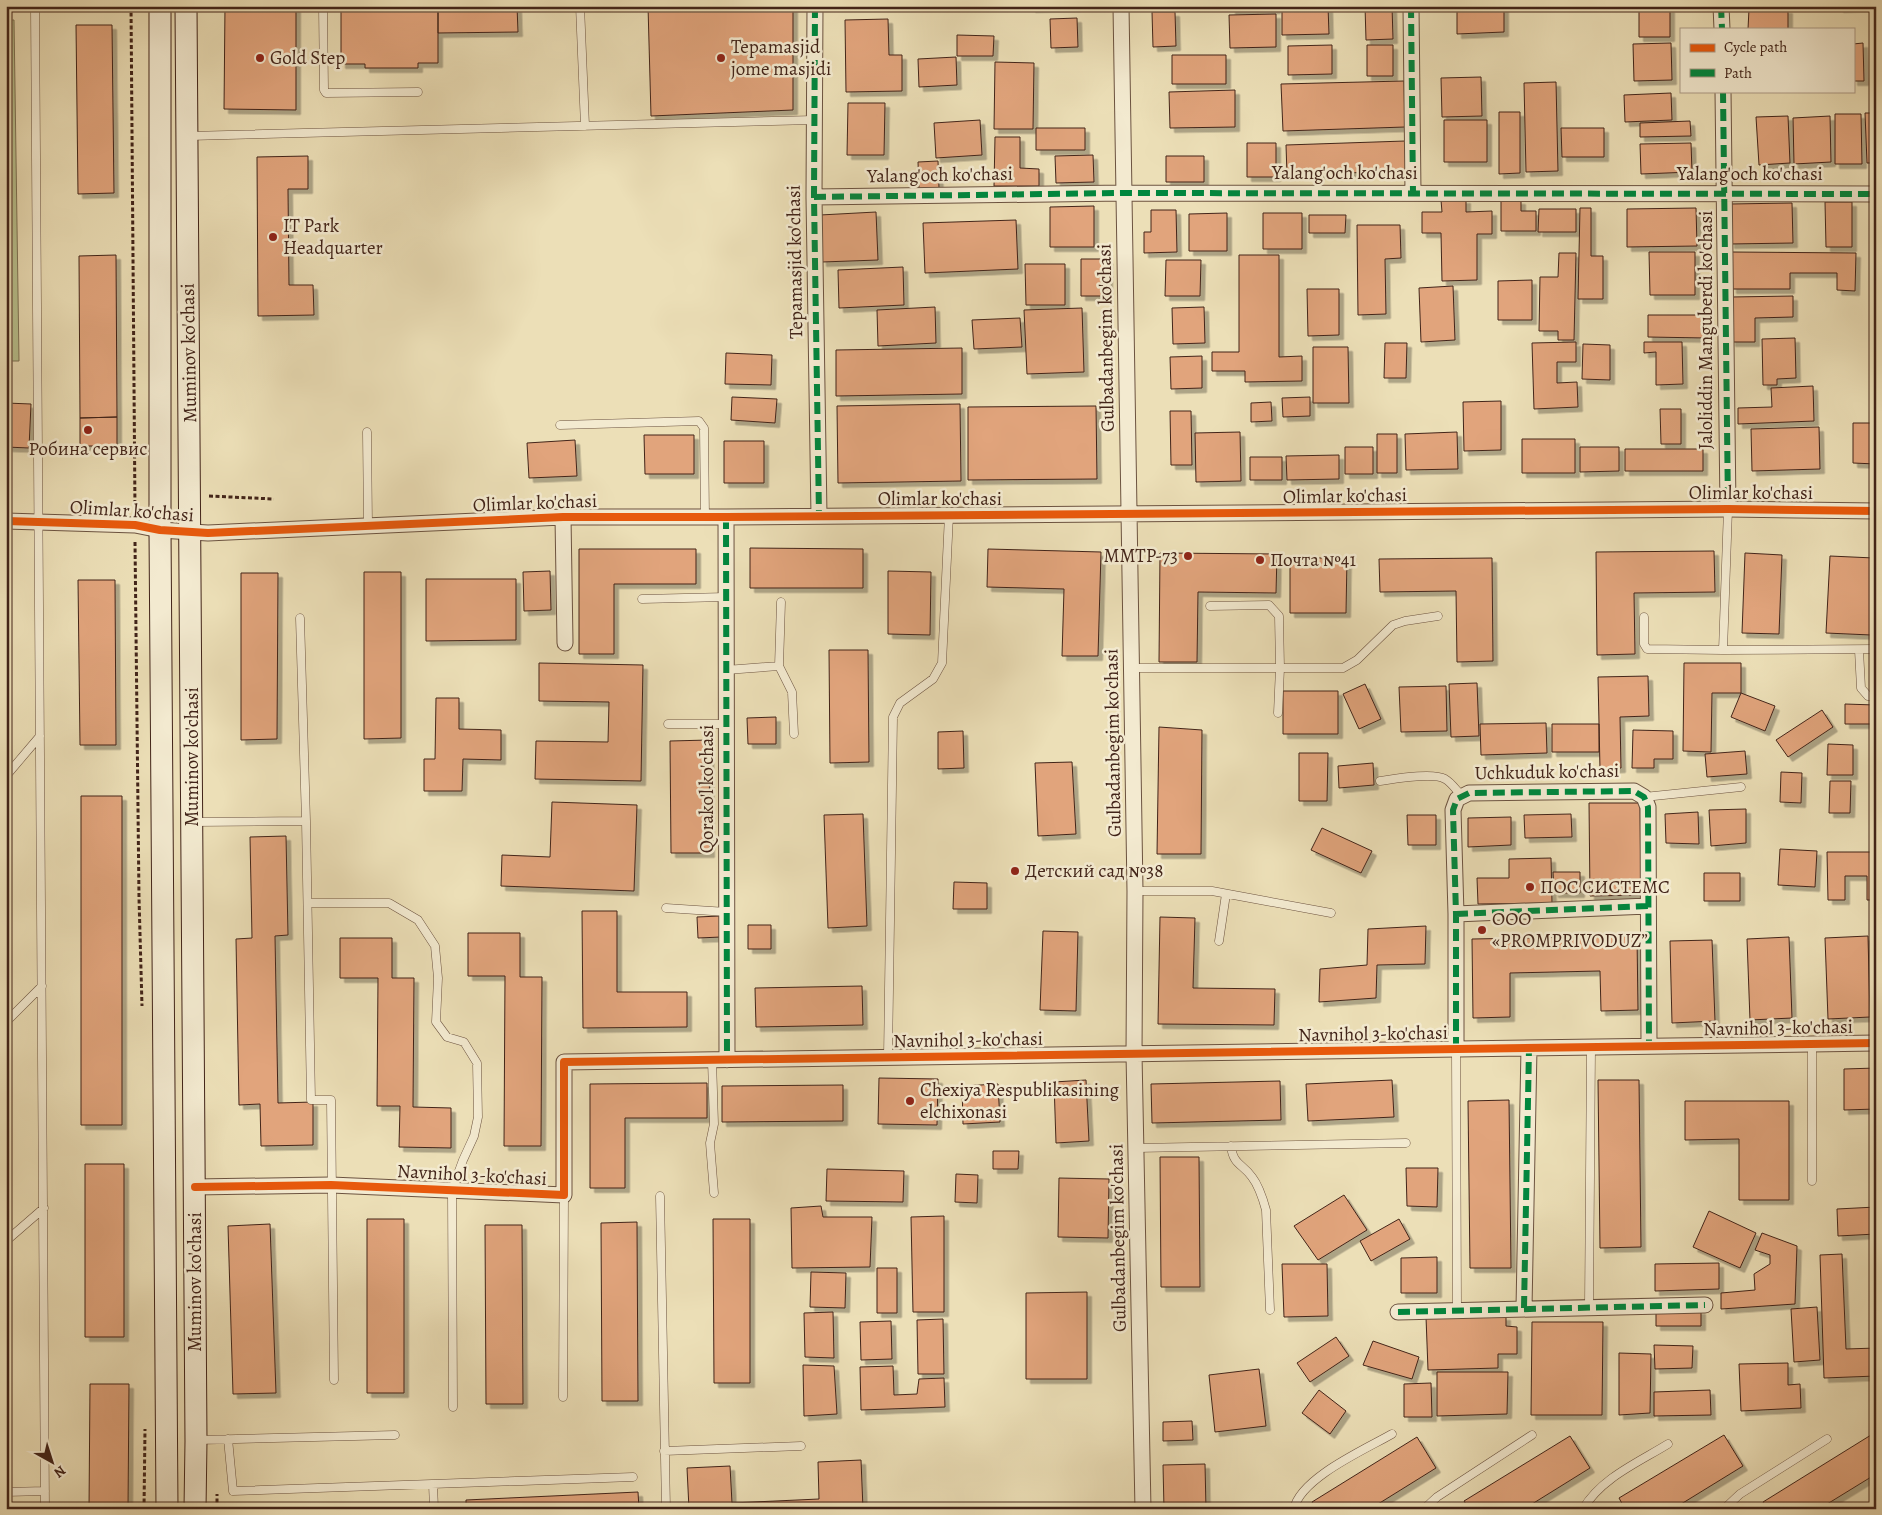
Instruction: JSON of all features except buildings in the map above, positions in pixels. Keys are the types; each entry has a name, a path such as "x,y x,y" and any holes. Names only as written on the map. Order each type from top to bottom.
{"main road":[{"name":"Muminov ko'chasi","path":"160,6 160,530 167,1509"},
{"name":"Muminov ko'chasi","path":"186,6 195,1187 195,1509"}],"street":[{"name":"Tepamasjid ko'chasi","path":"815,6 814,197 819,516"},
{"name":"Gulbadanbegim ko'chasi","path":"1121,6 1135,891 1134,1054 1143,1509"},
{"path":"1411,6 1413,193"},
{"path":"1721,6 1722,28"},
{"name":"Jaloliddin Manguberdi ko'chasi","path":"1723,92 1728,508"},
{"name":"Yalang'och ko'chasi","path":"814,197 1123,193 1876,194"},
{"name":"Olimlar ko'chasi","path":"6,521 135,526 191,533 563,517 726,518 1728,508 1876,511"},
{"path":"563,517 565,643"},
{"name":"Qorako'l ko'chasi","path":"726,518 727,1060"},
{"name":"Uchkuduk ko'chasi","path":"1456,1049 1456,914 1453,810 1457,799 1469,792 1634,791 1644,797"},
{"path":"1644,797 1648,808 1649,1046"},
{"path":"1456,914 1648,906"},
{"name":"Navnihol 3-ko'chasi","path":"195,1187 331,1184 564,1195 564,1062 1876,1043"},
{"path":"1524,1308 1529,1048"},
{"path":"1398,1312 1705,1305"}],"lane":[{"path":"35,6 46,1509"},
{"path":"323,6 325,92 418,92"},
{"path":"580,6 585,126"},
{"path":"188,136 814,120"},
{"path":"560,425 699,421 704,428 705,518"},
{"path":"367,432 368,526"},
{"path":"1723,650 1728,508"},
{"path":"888,1058 893,717 900,703 933,679 942,663 949,515"},
{"path":"642,599 726,597"},
{"path":"781,602 779,666 792,692 794,734"},
{"path":"1210,606 1269,605 1275,609 1278,616 1280,668 1278,713"},
{"path":"1132,668 1343,668 1357,660 1393,625 1405,620 1438,616"},
{"path":"1644,617 1644,644 1646,649 1876,650"},
{"path":"300,618 311,1100 331,1100 334,1380"},
{"path":"1859,650 1860,688 1868,696 1876,696"},
{"path":"726,670 779,666"},
{"path":"668,724 726,724"},
{"path":"6,776 40,736"},
{"path":"1380,781 1410,777 1436,777 1445,779 1462,796"},
{"path":"1644,797 1741,787"},
{"path":"192,822 306,821"},
{"path":"1135,891 1212,891 1331,913"},
{"path":"1219,941 1226,894"},
{"path":"308,903 389,903 418,920 434,946 438,978 436,1022 446,1037 464,1042 477,1064 478,1117 474,1136 452,1190 453,1407"},
{"path":"666,908 727,912"},
{"path":"6,1022 42,986"},
{"path":"1812,1044 1812,1181"},
{"path":"1589,1307 1591,1047"},
{"path":"1456,1049 1457,1310"},
{"path":"712,1060 714,1124 710,1143 714,1194"},
{"path":"1136,1148 1406,1143"},
{"path":"1231,1146 1232,1156 1252,1177 1263,1198 1266,1210 1270,1310"},
{"path":"563,1397 564,1195"},
{"path":"660,1196 666,1509"},
{"path":"6,1241 44,1208"},
{"path":"196,1441 395,1434"},
{"path":"1294,1509 1305,1489 1323,1473 1392,1434"},
{"path":"1424,1509 1437,1496 1532,1436"},
{"path":"228,1439 233,1490 633,1477"},
{"path":"1724,1509 1740,1494 1827,1439"},
{"path":"1583,1509 1589,1499 1619,1473 1668,1444"},
{"path":"664,1451 801,1446"},
{"path":"433,1484 434,1509"},
{"path":"6,1492 45,1491"}],"path":[{"path":"131,6 139,898 142,1016"},
{"path":"208,489 208,496 274,499"},
{"path":"144,1509 145,1420"}],"green space":[{"path":"6,20 14,20 19,361 6,361"}],"marked path":[{"path":"815,6 814,197 819,516"},
{"path":"1411,6 1413,193"},
{"path":"1721,6 1722,28"},
{"path":"1723,92 1728,509"},
{"path":"814,197 1123,193 1876,194"},
{"path":"726,517 727,1060"},
{"path":"1456,1049 1456,914 1453,810 1457,799 1469,793 1634,791 1644,797 1648,807 1649,1046"},
{"path":"1456,914 1648,906"},
{"path":"1524,1308 1529,1048"},
{"path":"1398,1312 1705,1305"}],"cycle path":[{"path":"6,521 135,525 160,530 208,533 563,517 1728,509 1876,511"},
{"path":"195,1187 331,1185 564,1195 564,1062 1876,1043"}],"place":[{"name":"Gold Step","path":"260,58"},
{"name":"Tepamasjid jome masjidi","path":"721,58"},
{"name":"IT Park Headquarter","path":"273,237"},
{"name":"Робина сервис","path":"88,430"},
{"name":"MMTP-73","path":"1188,556"},
{"name":"Почта №41","path":"1260,560"},
{"name":"Детский сад №38","path":"1015,871"},
{"name":"ПОС СИСТЕМС","path":"1530,887"},
{"name":"ООО «PROMPRIVODUZ”","path":"1482,930"},
{"name":"Chexiya Respublikasining elchixonasi","path":"910,1101"}]}
